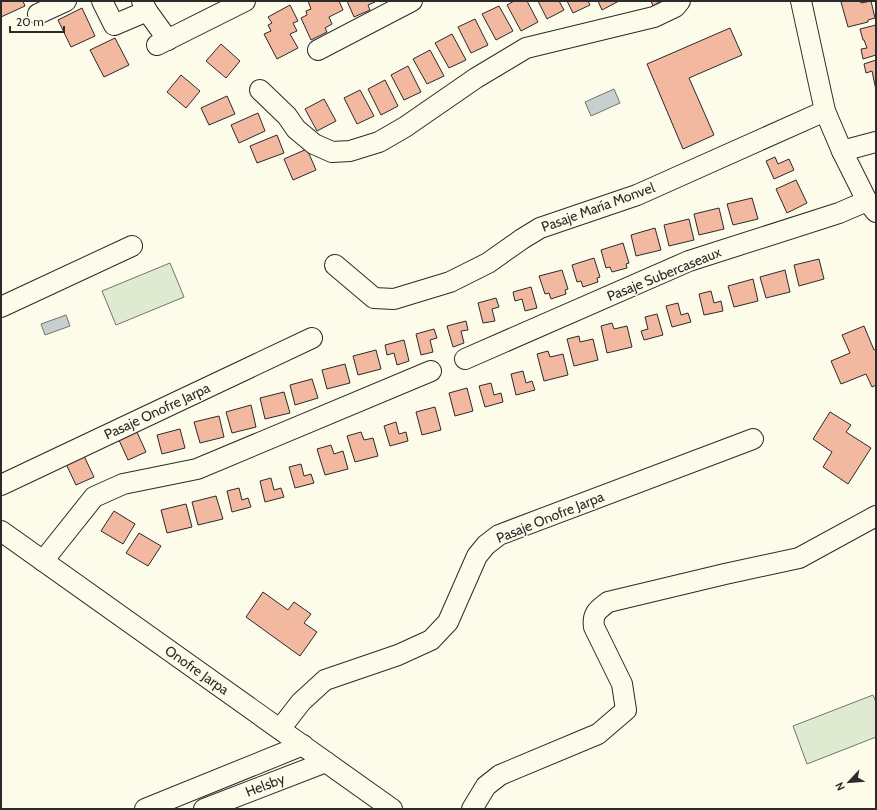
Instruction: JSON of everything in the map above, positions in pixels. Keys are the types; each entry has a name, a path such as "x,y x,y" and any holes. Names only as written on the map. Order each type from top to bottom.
{"street":[{"path":"38,14 66,1"},
{"path":"102,1 114,25 144,6 162,43 245,1"},
{"path":"318,50 412,1"},
{"path":"260,90 287,116 296,130 314,144 332,152 350,151 379,142 405,127 476,78 526,48 654,17 675,7 680,1"},
{"path":"801,1 825,110 842,151 872,206"},
{"name":"Pasaje María Monvel","path":"335,265 374,298 394,298 450,282 488,263 540,228 637,195 825,110"},
{"path":"842,151 876,142"},
{"name":"Pasaje Subercaseaux","path":"465,359 689,261 839,214 872,206"},
{"path":"1,308 132,246"},
{"name":"Pasaje Onofre Jarpa","path":"1,484 312,338"},
{"path":"43,561 94,497 123,484 197,469 431,371"},
{"name":"Pasaje Onofre Jarpa","path":"280,729 301,702 325,680 398,655 431,640 448,622 477,556 486,545 498,535 753,439"},
{"path":"472,809 486,786 500,775 598,734 626,710 622,684 594,627 593,618 598,610 608,602 799,558 876,516"},
{"name":"Onofre Jarpa","path":"1,531 392,809"},
{"path":"145,809 303,745"},
{"name":"Helsby","path":"204,809 326,762"}],"green space":[{"path":"170,263 184,297 116,325 102,291"},
{"path":"873,695 876,702 876,737 807,764 793,726"}],"shaded area":[{"path":"614,89 620,103 591,116 585,102"},
{"path":"66,315 70,326 45,335 41,324"}],"building":[{"path":"1,1 23,1 25,6 1,17"},
{"path":"308,1 339,1 343,10 329,17 332,24 325,28 327,32 311,40 301,18 307,15 306,11 311,9"},
{"path":"347,1 375,2 368,5 370,10 354,17"},
{"path":"514,1 527,1 538,22 521,31 507,5"},
{"path":"538,1 559,1 564,10 547,19"},
{"path":"567,1 588,1 590,5 573,13"},
{"path":"598,1 619,1 602,10"},
{"path":"651,1 661,1 653,6"},
{"path":"860,1 861,3 871,1 875,18 868,20 868,22 848,27 841,2"},
{"path":"290,5 298,21 293,23 297,31 290,34 298,48 277,59 264,34 271,31 268,25 272,23 268,17"},
{"path":"499,6 513,31 496,40 482,14"},
{"path":"82,8 95,36 71,47 58,20"},
{"path":"475,19 488,45 471,53 458,27"},
{"path":"876,25 876,55 863,59 861,49 867,48 860,29"},
{"path":"730,28 742,55 689,78 714,135 683,149 647,64"},
{"path":"452,34 466,60 449,68 435,43"},
{"path":"115,38 129,65 104,77 90,50"},
{"path":"221,44 240,61 226,78 206,61"},
{"path":"430,50 444,76 427,84 413,59"},
{"path":"876,60 876,90 872,71 866,73 864,64"},
{"path":"408,66 421,92 404,100 391,75"},
{"path":"181,75 200,91 186,108 167,92"},
{"path":"385,80 398,106 381,115 368,89"},
{"path":"360,90 374,116 357,124 344,98"},
{"path":"227,96 235,114 209,125 201,108"},
{"path":"324,99 336,121 317,131 305,109"},
{"path":"258,113 265,131 239,143 231,125"},
{"path":"277,135 284,153 257,163 250,146"},
{"path":"307,149 316,170 293,180 284,159"},
{"path":"775,157 778,164 789,159 794,170 774,179 766,161"},
{"path":"796,180 807,203 787,213 776,189"},
{"path":"752,198 758,219 733,225 727,204"},
{"path":"719,208 724,229 699,235 694,214"},
{"path":"689,219 694,240 669,246 664,225"},
{"path":"655,228 661,250 636,256 631,235"},
{"path":"623,243 629,263 626,264 627,268 612,272 610,267 606,268 601,250"},
{"path":"594,258 600,277 597,278 598,282 583,287 581,281 577,282 572,265"},
{"path":"819,259 824,279 799,286 794,265"},
{"path":"562,270 568,289 565,290 566,294 551,299 549,293 545,294 539,276"},
{"path":"785,270 790,292 766,298 760,277"},
{"path":"753,279 758,301 734,307 728,286"},
{"path":"531,287 537,308 525,311 522,299 515,301 513,292"},
{"path":"711,291 714,303 721,301 723,311 704,315 699,294"},
{"path":"496,298 499,307 492,309 495,321 483,323 478,303"},
{"path":"678,303 681,315 688,313 691,322 672,327 666,306"},
{"path":"657,314 663,335 644,340 641,331 648,329 645,317"},
{"path":"466,321 468,330 461,331 464,343 453,347 447,326"},
{"path":"612,323 614,329 627,326 632,347 607,353 601,326"},
{"path":"864,326 874,350 876,349 876,385 872,387 866,374 841,384 831,361 850,353 842,335"},
{"path":"434,329 437,338 430,340 433,352 421,355 416,334"},
{"path":"579,336 580,342 593,339 598,360 574,366 567,339"},
{"path":"404,340 409,361 397,365 394,353 387,355 385,345"},
{"path":"376,350 381,369 358,375 353,356"},
{"path":"548,351 550,357 563,354 568,375 544,381 537,354"},
{"path":"345,364 350,383 327,389 322,370"},
{"path":"523,371 526,383 532,381 535,390 516,395 511,374"},
{"path":"312,379 318,398 295,405 290,385"},
{"path":"491,383 494,395 501,393 503,402 485,407 479,386"},
{"path":"467,388 473,411 455,416 449,393"},
{"path":"284,392 290,413 265,419 260,398"},
{"path":"251,405 256,427 232,433 226,412"},
{"path":"435,407 441,430 422,435 416,412"},
{"path":"830,412 851,425 846,432 871,448 848,484 823,467 832,452 813,439"},
{"path":"219,416 224,437 200,443 194,422"},
{"path":"396,422 399,434 406,432 408,441 390,446 384,426"},
{"path":"180,429 185,448 162,454 157,435"},
{"path":"136,430 146,452 128,460 118,438"},
{"path":"361,432 364,440 373,438 378,456 355,462 347,436"},
{"path":"331,445 334,454 343,451 348,469 325,475 317,449"},
{"path":"84,456 94,477 76,485 66,464"},
{"path":"301,464 304,476 311,474 314,483 295,488 289,467"},
{"path":"271,478 274,490 281,488 284,497 265,502 260,481"},
{"path":"239,488 242,500 248,498 251,507 232,512 227,491"},
{"path":"216,496 223,519 198,525 192,502"},
{"path":"186,504 192,527 167,533 161,510"},
{"path":"114,511 135,524 123,544 101,531"},
{"path":"139,533 161,546 148,566 126,553"},
{"path":"263,592 288,610 294,602 311,614 304,623 317,632 300,656 246,617"}]}
